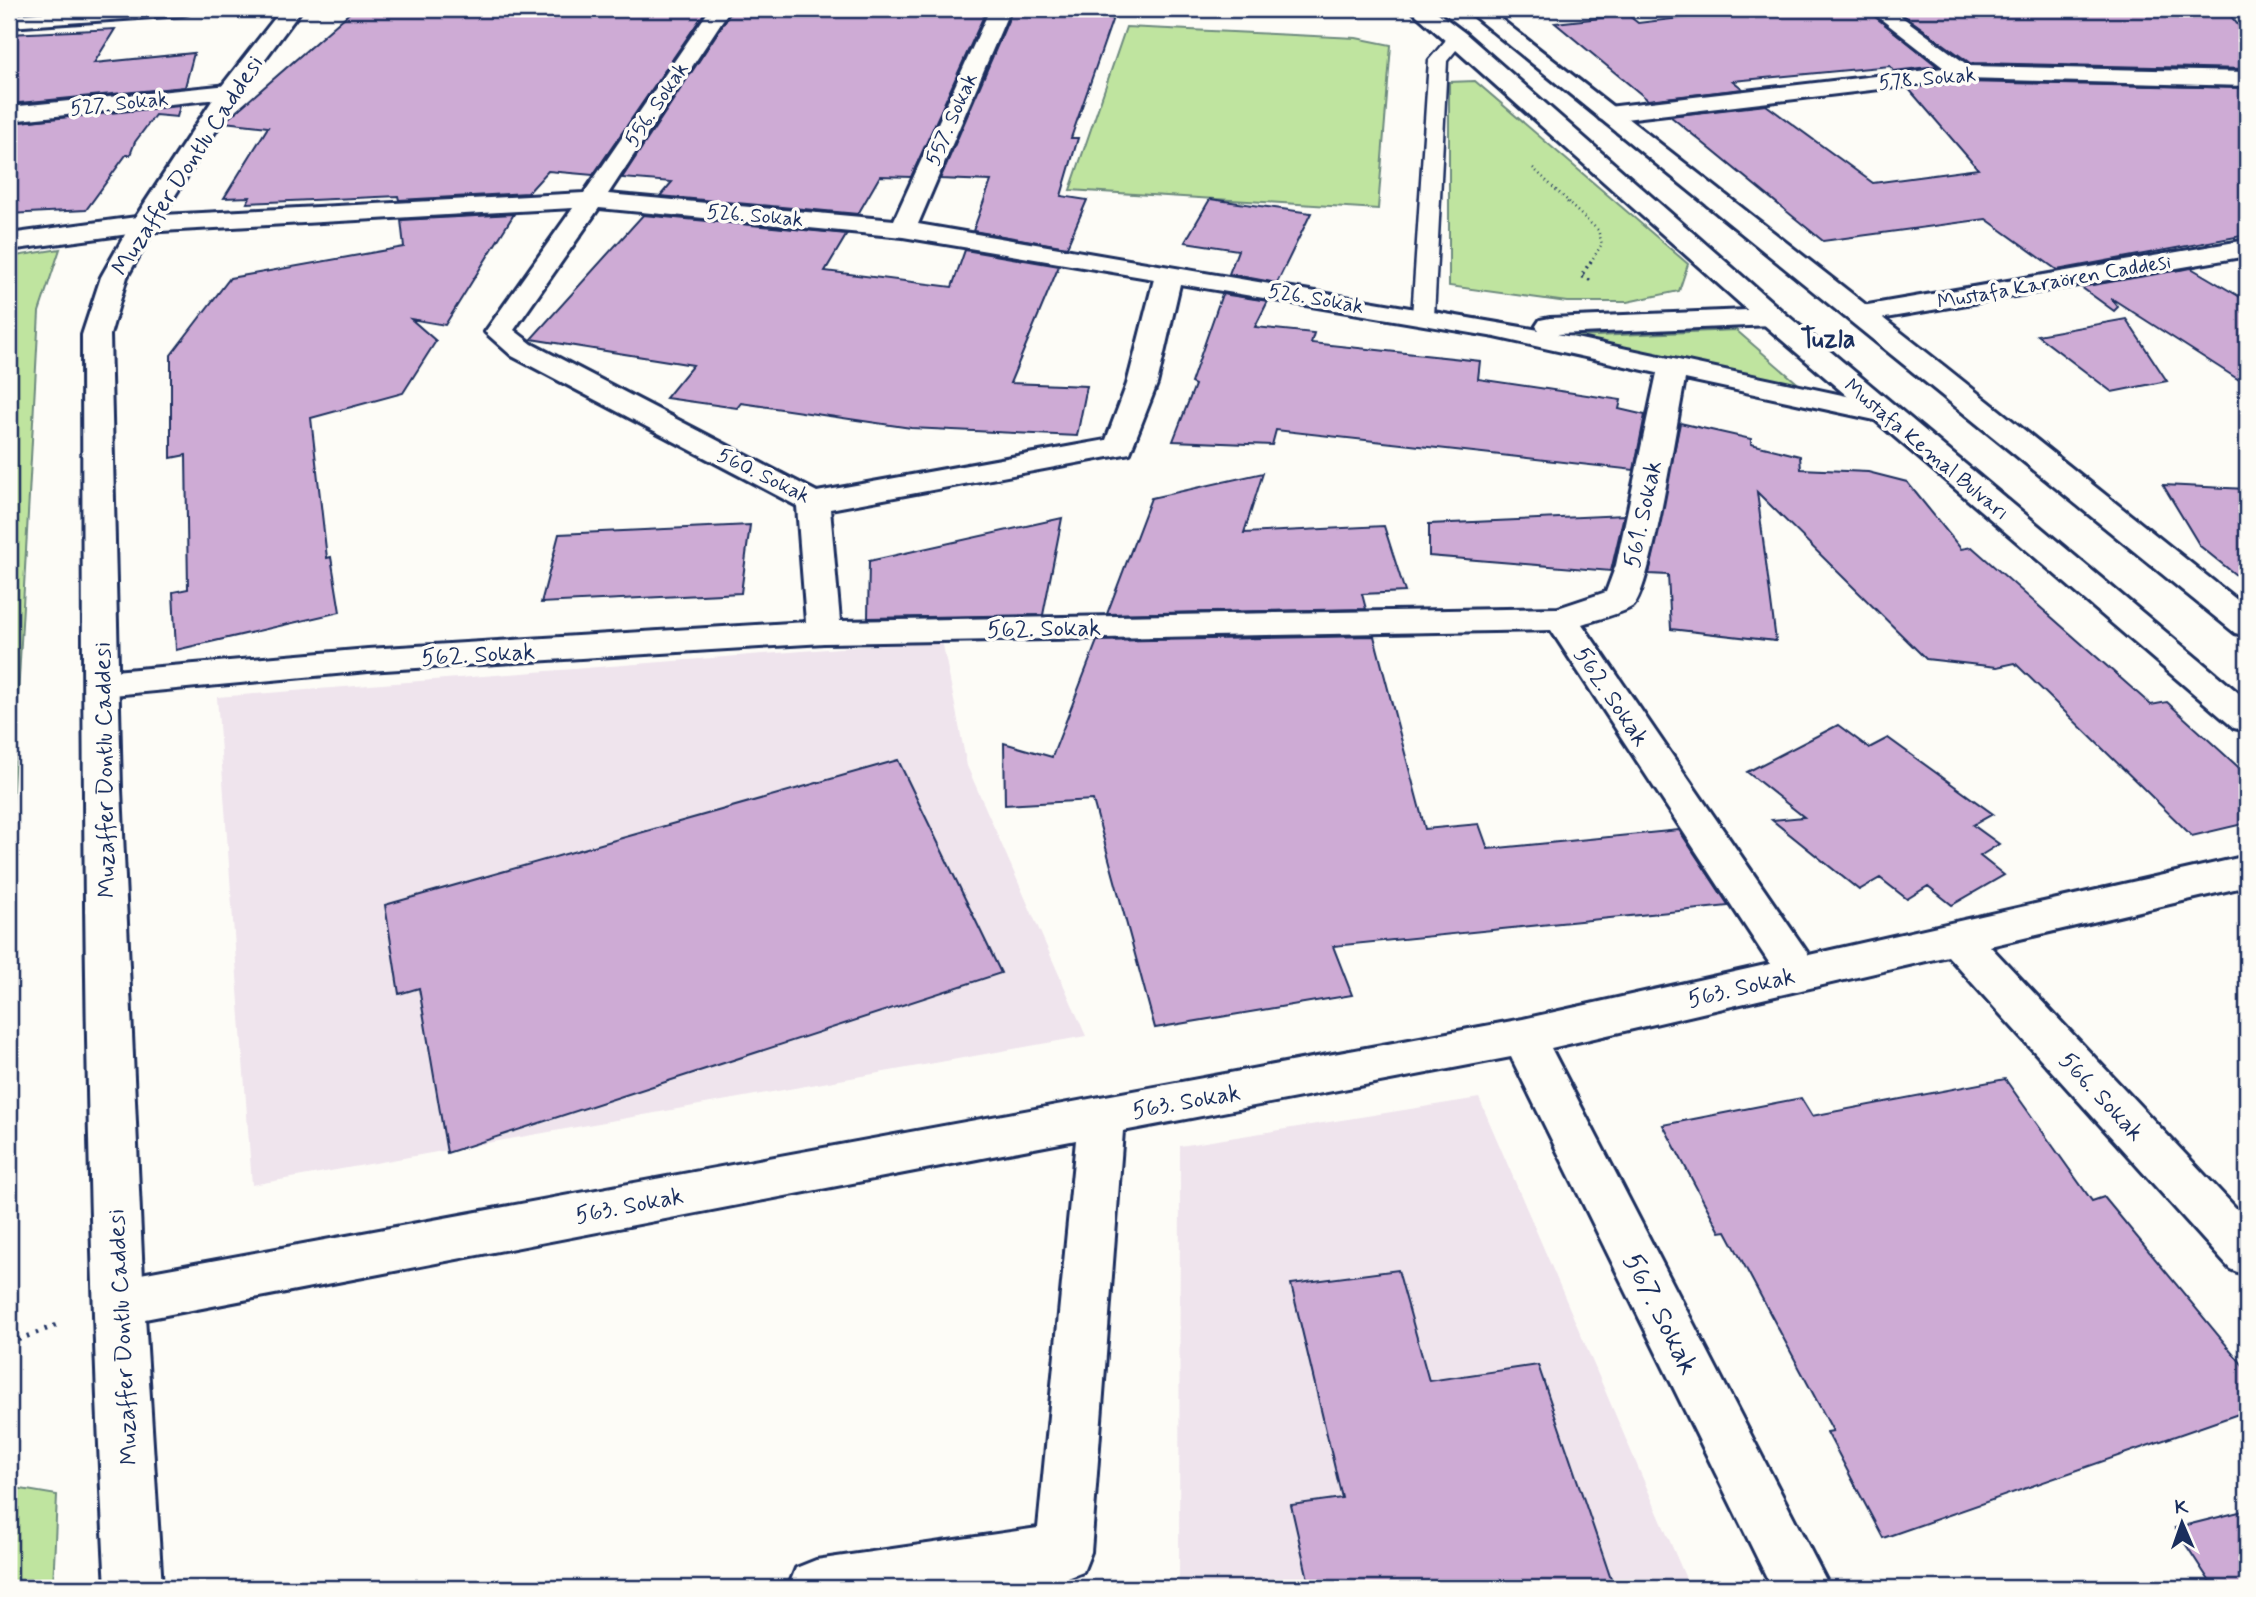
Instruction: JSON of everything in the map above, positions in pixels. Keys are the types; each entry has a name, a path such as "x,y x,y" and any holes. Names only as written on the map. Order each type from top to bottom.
{"street":[{"path":"9,21 182,9"},
{"name":"Muzaffer Dontlu Caddesi","path":"134,1588 119,1301 102,789 96,335 114,277 144,224 229,92 292,9"},
{"name":"556. Sokak","path":"592,200 720,9"},
{"name":"557. Sokak","path":"903,229 1000,9"},
{"name":"Mustafa Kemal Bulvarı","path":"1420,9 1457,37 1772,317 2247,719"},
{"path":"1475,9 1862,314 2247,625"},
{"path":"1878,9 1964,72"},
{"name":"578. Sokak","path":"1608,114 1964,72 2247,79"},
{"name":"527. Sokak","path":"9,114 229,92"},
{"name":"526. Sokak","path":"9,242 144,224 592,200 903,229 1495,329"},
{"name":"560. Sokak","path":"592,200 499,332 522,350 813,502 1119,447 1142,384 1168,273"},
{"name":"Mustafa Karaören Caddesi","path":"1862,314 2247,248"},
{"path":"2218,252 2247,272"},
{"path":"1495,329 1772,317"},
{"path":"1495,329 1884,413"},
{"name":"561. Sokak","path":"1561,619 1620,599 1633,565 1673,367"},
{"path":"813,502 824,632"},
{"name":"562. Sokak","path":"102,684 368,660 824,632 1561,619 1799,974"},
{"name":"563. Sokak","path":"119,1301 1522,1037 2247,871"},
{"name":"566. Sokak","path":"1957,938 2247,1254"},
{"name":"567. Sokak","path":"1522,1037 1802,1588"},
{"path":"816,1588 907,1581 1063,1552 1101,1116"}],"lane":[{"path":"1423,317 1438,60 1457,37"}],"path":[{"path":"1567,202 1598,230 1602,244 1581,276 1675,320"}],"shaded area":[{"path":"942,640 967,766 1086,1036 252,1185 217,697"},
{"path":"1479,1098 1690,1588 1179,1588 1180,1146"}],"green space":[{"path":"1126,27 1356,38 1391,45 1378,209 1070,190"},
{"path":"1475,81 1688,264 1679,291 1627,302 1567,302 1449,286 1449,82"},
{"path":"60,249 39,312 9,862 9,257"},
{"path":"1736,330 1803,388 1572,337"},
{"path":"9,1487 57,1495 53,1588 9,1588"}],"building":[{"path":"354,9 707,9 593,175 548,171 528,193 399,200 398,196 247,203 250,197 224,198 268,127 224,122"},
{"path":"733,9 987,9 911,177 880,176 858,214 660,196 672,182 622,178"},
{"path":"1013,9 1116,9 1071,138 1078,138 1061,196 1087,200 1067,247 973,231 991,181 940,179"},
{"path":"1757,9 1866,9 1937,66 1894,71 1890,66 1733,81 1743,89 1648,100 1555,23 1628,15 1638,23"},
{"path":"1895,9 2100,9 2230,15 2247,36 2247,69 1970,63"},
{"path":"115,29 94,63 194,53 185,87 9,104 9,34"},
{"path":"1964,82 2247,88 2247,235 2057,270 1986,219 1823,241 1670,116 1766,105 1873,183 1978,169 1908,88"},
{"path":"180,106 177,117 155,115 135,142 130,155 126,155 86,210 9,214 9,123"},
{"path":"1210,199 1311,213 1277,283 1229,274 1238,250 1185,242"},
{"path":"514,214 445,325 411,319 436,341 403,393 311,418 327,558 331,557 340,612 176,650 173,592 188,589 186,455 171,458 171,355 230,278 404,247 401,220"},
{"path":"643,215 847,234 825,271 952,287 965,250 1059,266 1010,383 1087,386 1077,436 911,428 741,403 737,408 666,398 693,365 531,339"},
{"path":"2191,268 2247,301 2247,385 2111,298 2118,307 2114,311 2081,287"},
{"path":"1222,294 1268,301 1255,327 1314,333 1311,343 1480,361 1478,379 1621,400 1619,409 1645,415 1634,470 1276,430 1272,445 1173,441 1195,385 1191,383"},
{"path":"2126,319 2167,381 2112,392 2037,335"},
{"path":"1680,423 1751,439 1751,444 1800,456 1801,469 1868,472 1907,482 1961,549 1972,547 2151,705 2167,702 2247,775 2247,823 2192,836 2015,663 1997,667 1926,659 1757,492 1776,641 1671,629 1668,575 1649,574"},
{"path":"1263,473 1244,533 1384,526 1405,592 1362,594 1366,609 1107,614 1151,498"},
{"path":"2163,485 2247,489 2247,584 2200,546"},
{"path":"1624,515 1611,571 1429,556 1429,524"},
{"path":"1062,518 1043,615 868,618 869,561"},
{"path":"750,525 741,593 541,603 559,534"},
{"path":"1374,636 1425,829 1479,824 1488,849 1679,830 1729,906 1333,946 1352,995 1155,1028 1093,800 1005,805 1004,743 1052,757 1097,641"},
{"path":"1838,725 1869,748 1888,738 1993,814 1973,825 1999,844 1980,856 2004,875 1952,905 1928,886 1907,899 1880,878 1859,890 1772,820 1804,817 1747,772"},
{"path":"898,760 1001,973 447,1153 419,988 399,994 385,905"},
{"path":"2005,1079 2092,1201 2104,1197 2247,1370 2247,1411 1883,1538 1827,1432 1833,1431 1726,1231 1720,1232 1663,1125 1801,1098 1812,1116"},
{"path":"1398,1270 1429,1381 1538,1365 1614,1588 1310,1588 1291,1505 1342,1498 1291,1284"},
{"path":"2247,1510 2247,1588 2214,1588 2175,1528"}],"district":[{"name":"Tuzla","path":"1828,338"}]}
